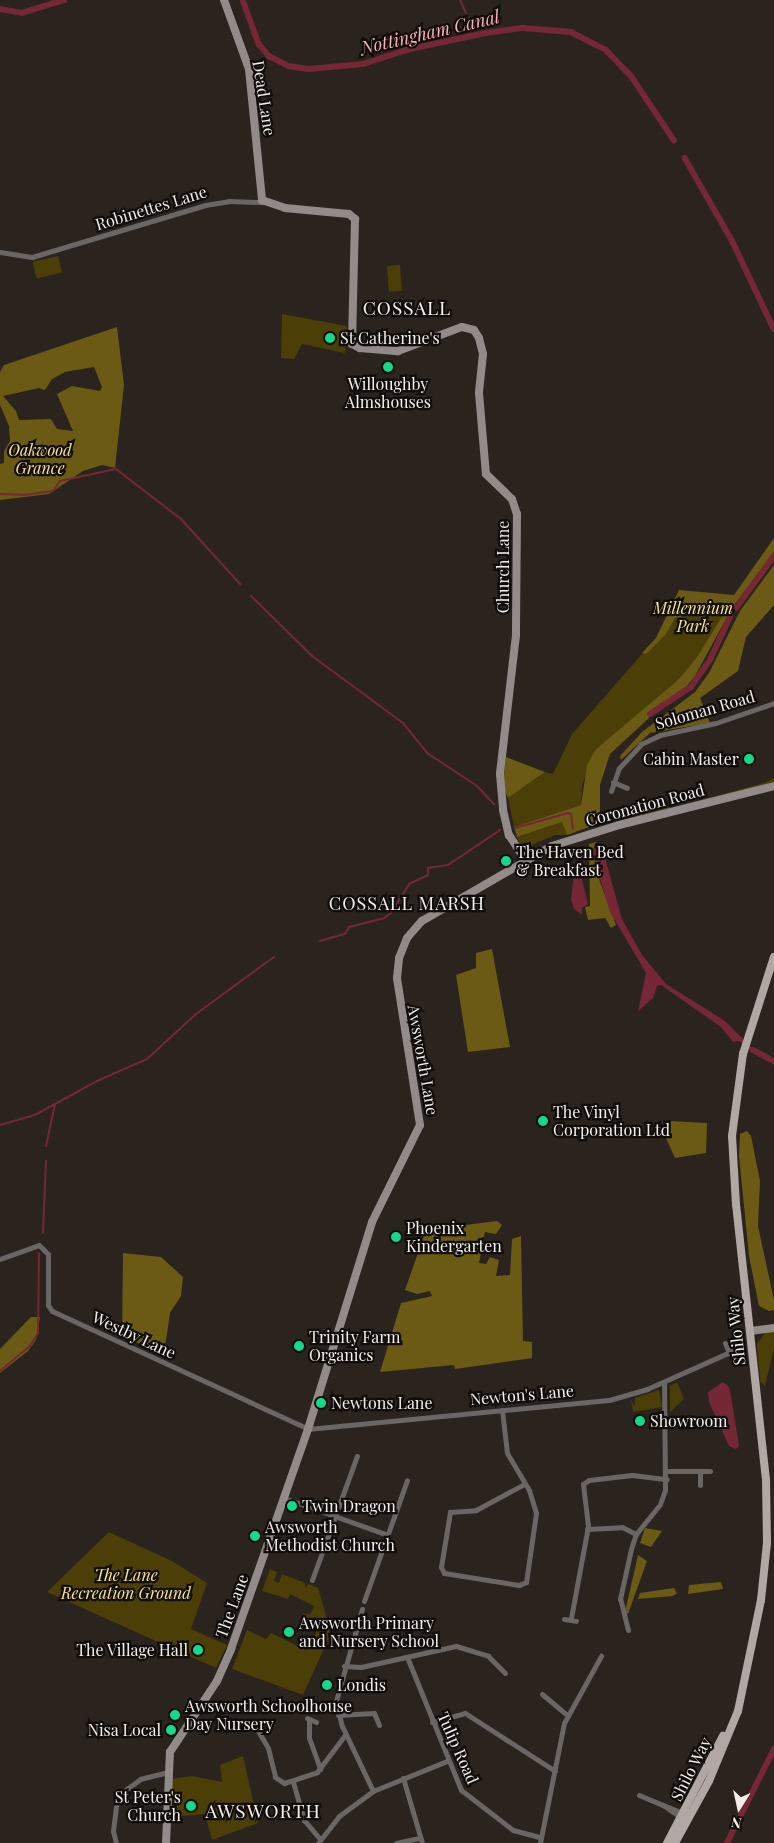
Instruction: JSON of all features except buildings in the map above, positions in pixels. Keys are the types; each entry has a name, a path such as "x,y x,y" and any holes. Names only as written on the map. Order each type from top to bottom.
{"main road":[{"name":"Shilo Way","path":"675,1843 737,1706 758,1621 767,1543 766,1470 734,1186 733,1128 745,1046 774,957"},
{"name":"Shilo Way","path":"667,1843 686,1818"}],"street":[{"name":"Dead Lane","path":"224,0 249,70 264,202"},
{"name":"Robinettes Lane","path":"0,252 32,257 205,205 229,201 264,202 311,211 352,215"},
{"name":"Church Lane","path":"352,215 355,223 352,344 360,348 398,351 462,327 474,330 481,342 484,363 479,396 486,474 512,499 517,514 516,635 500,774 503,810 509,836 526,861"},
{"name":"Soloman Road","path":"611,791 613,782 631,754 650,739 716,723 774,702"},
{"path":"613,782 627,788"},
{"name":"Coronation Road","path":"526,861 565,841 774,786"},
{"name":"Awsworth Lane","path":"308,1429 372,1222 420,1125 399,996 398,966 401,952 410,934 422,921 526,861"},
{"name":"Westby Lane","path":"0,1259 39,1245 48,1254 48,1305 52,1311 308,1429"},
{"path":"750,1330 774,1328"},
{"path":"725,1343 729,1353"},
{"name":"Newton's Lane","path":"308,1429 609,1400 664,1382 737,1349"},
{"path":"628,1630 620,1599 636,1534 662,1501 667,1479 664,1382"},
{"path":"502,1410 507,1453 532,1498 536,1519 524,1584 444,1573 441,1567 450,1512 476,1510 524,1484"},
{"name":"The Lane","path":"166,1843 168,1772 176,1740 217,1681 230,1652 308,1429"},
{"path":"312,1580 357,1456"},
{"path":"667,1471 710,1471"},
{"path":"700,1471 700,1485"},
{"path":"564,1619 573,1620 587,1529 582,1490 586,1482 632,1475 667,1479"},
{"path":"364,1601 407,1480"},
{"path":"284,1498 388,1534"},
{"path":"587,1529 622,1528 636,1534"},
{"path":"310,1568 316,1570"},
{"path":"362,1609 344,1666 337,1698 338,1715 345,1735 373,1791"},
{"path":"344,1666 356,1668 463,1647 488,1656 505,1673"},
{"path":"540,1840 568,1716 601,1656"},
{"name":"Tulip Road","path":"407,1657 457,1784 468,1797 513,1830 540,1840"},
{"path":"542,1694 568,1716"},
{"path":"338,1715 374,1713 379,1725"},
{"path":"432,1722 465,1713 555,1771"},
{"path":"316,1722 308,1718 309,1738 320,1769"},
{"path":"257,1729 268,1748 275,1777 284,1783 293,1782 320,1769 345,1735"},
{"path":"293,1782 308,1828 319,1842 339,1816 373,1791 448,1761"},
{"path":"116,1843 113,1831 117,1796 140,1779 168,1772"},
{"path":"396,1843 421,1840 403,1778"},
{"path":"639,1795 663,1805 686,1818"}],"green space":[{"path":"58,256 62,273 36,278 33,262"},
{"path":"400,265 402,291 389,292 387,266"},
{"path":"282,314 347,326 345,353 302,344 294,359 281,358"},
{"name":"Oakwood Grance","path":"117,327 124,385 115,468 102,465 83,471 49,494 0,500 0,464 4,463 4,451 10,441 9,426 0,405 0,372 4,365","holes":["94,367 102,387 100,391 72,386 57,394 73,431 57,429 51,419 19,420 16,411 3,396 39,388 45,390 52,379 65,372"]},
{"path":"774,538 774,552 732,608 695,676 687,686 651,711 649,718 610,754 600,785 600,823 567,835 562,822 517,837 514,827 581,805 587,765 596,749 679,679 697,657 726,610 710,610 675,618 666,634 646,654 642,653 656,638 679,590 734,595"},
{"path":"774,565 774,605 746,637 738,671 700,698 710,723 650,733 621,760 620,756 642,732 695,692 709,673 740,611"},
{"name":"Millennium Park","path":"679,590 726,610 697,657 679,679 596,749 582,785 581,805 514,827 508,798 545,772 553,774 572,734 656,638"},
{"path":"506,757 545,772 508,798 503,785"},
{"path":"774,778 774,783 675,807 764,783"},
{"path":"669,804 670,808 614,821 614,818"},
{"path":"562,822 567,835 555,835 527,847 521,846 517,837"},
{"path":"596,842 593,850 600,882 616,925 611,928 605,918 588,920 585,907 590,906 589,844"},
{"path":"492,949 510,1047 468,1052 456,975 476,968 476,953"},
{"path":"669,1121 707,1123 706,1153 675,1158 665,1136"},
{"path":"747,1131 751,1136 760,1181 758,1226 774,1300 774,1310 769,1311 759,1306 749,1256 739,1156 740,1134"},
{"path":"497,1221 502,1225 496,1234 485,1232 479,1263 486,1264 490,1257 499,1260 496,1276 510,1275 512,1239 521,1236 523,1341 532,1342 532,1358 455,1369 454,1365 380,1372 401,1303 432,1296 430,1291 417,1294 405,1290 426,1230"},
{"path":"123,1253 161,1257 183,1277 181,1296 170,1313 164,1355 122,1336"},
{"path":"31,1317 40,1317 36,1340 28,1351 0,1373 0,1349"},
{"path":"774,1331 774,1348 765,1386 760,1381 757,1344 765,1333"},
{"path":"677,1382 684,1399 670,1412 670,1386"},
{"path":"659,1390 662,1407 633,1412 631,1400 635,1407 635,1398"},
{"path":"645,1528 662,1531 651,1547 640,1543"},
{"name":"The Lane Recreation Ground","path":"109,1532 172,1561 207,1583 191,1629 227,1645 216,1668 47,1592"},
{"path":"638,1555 647,1561 628,1614 625,1612"},
{"name":"Awsworth Primary and Nursery School","path":"270,1569 277,1572 274,1581 279,1583 282,1574 305,1583 305,1587 309,1584 318,1588 331,1633 303,1695 232,1669 247,1630 266,1639 271,1633 306,1650 313,1645 317,1627 299,1625 303,1613 310,1615 314,1606 290,1594 288,1599 262,1591"},
{"path":"721,1582 723,1589 688,1594 689,1585"},
{"path":"674,1588 677,1593 673,1596 638,1599 640,1593"},
{"path":"243,1756 258,1823 212,1840 205,1814 171,1817 171,1779 192,1776 222,1782 220,1765"}],"shaded area":[{"path":"598,844 602,847 622,919 642,955 666,984 725,1021 753,1049 753,1052 739,1041 733,1042 721,1027 661,985 657,986 653,998 638,1011 646,973 610,912 593,850"},
{"path":"580,871 588,904 582,908 582,915 574,909 571,899 574,872"},
{"path":"723,1382 729,1387 731,1396 739,1446 736,1449 729,1446 709,1402 708,1392"}],"waterway":[{"path":"0,9 22,13 64,0"},
{"name":"Nottingham Canal","path":"243,0 259,44 269,56 289,66 309,69 363,64 410,49 486,33 522,28 571,32 606,50 632,77 674,140"},
{"path":"460,0 466,13"},
{"path":"469,18 474,23"},
{"name":"Nottingham Canal","path":"685,158 732,240 774,329"},
{"path":"0,494 24,495 53,491 60,481 116,469 181,519 240,584"},
{"name":"Nottingham Canal","path":"736,608 774,556"},
{"path":"251,596 312,656 403,723 427,753 477,786 494,804"},
{"name":"Nottingham Canal","path":"650,714 691,687 710,660 730,617"},
{"path":"515,828 568,813 571,814 573,829"},
{"path":"320,941 345,934 349,927 384,918 391,913 409,884 428,875 428,868 448,865 500,830"},
{"path":"0,1125 35,1115 97,1081 147,1059 196,1014 274,957"},
{"name":"Nottingham Canal","path":"753,1050 774,1061"},
{"path":"46,1146 55,1104"},
{"path":"43,1233 46,1161"},
{"path":"0,1371 30,1346 38,1333 39,1253"},
{"name":"Nottingham Canal","path":"727,1843 774,1749"}],"place":[{"name":"St Catherine's","path":"330,338"},
{"name":"Willoughby Almshouses","path":"388,367"},
{"name":"Cabin Master","path":"749,759"},
{"name":"The Haven Bed & Breakfast","path":"506,861"},
{"name":"The Vinyl Corporation Ltd","path":"543,1121"},
{"name":"Phoenix Kindergarten","path":"396,1237"},
{"name":"Trinity Farm Organics","path":"299,1346"},
{"name":"Newtons Lane","path":"321,1403"},
{"name":"Showroom","path":"640,1421"},
{"name":"Twin Dragon","path":"292,1506"},
{"name":"Awsworth Methodist Church","path":"255,1536"},
{"name":"Awsworth Primary and Nursery School","path":"289,1632"},
{"name":"The Village Hall","path":"198,1650"},
{"name":"Londis","path":"327,1685"},
{"name":"Awsworth Schoolhouse Day Nursery","path":"175,1715"},
{"name":"Nisa Local","path":"171,1730"},
{"name":"St Peter's Church","path":"191,1806"}],"district":[{"name":"COSSALL","path":"407,308"},
{"name":"COSSALL MARSH","path":"407,903"},
{"name":"AWSWORTH","path":"263,1811"}]}
